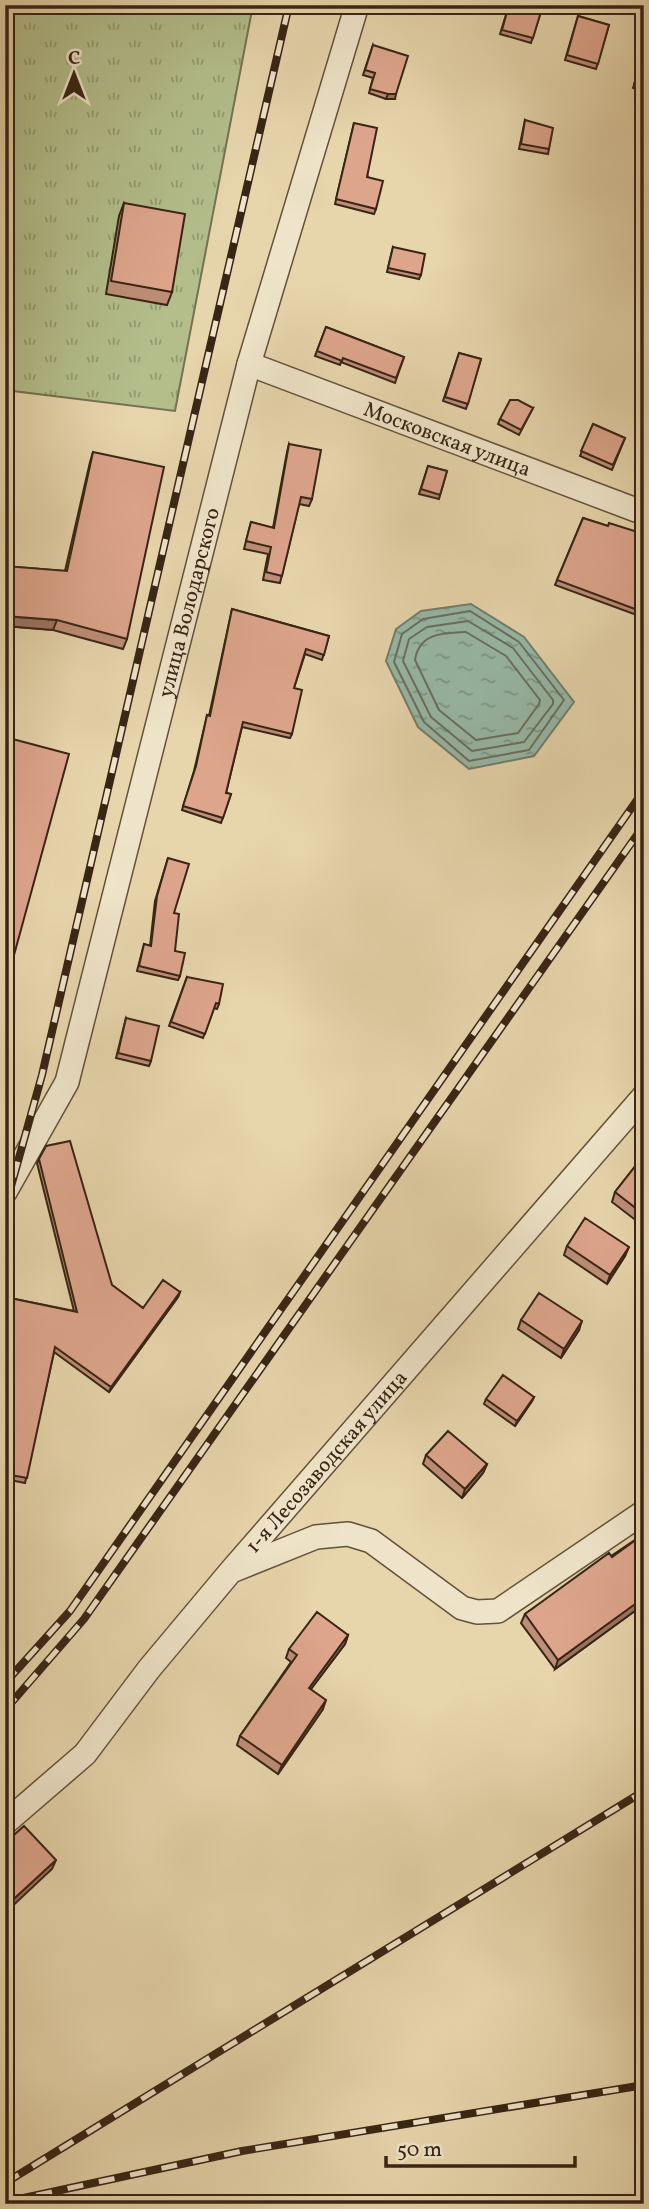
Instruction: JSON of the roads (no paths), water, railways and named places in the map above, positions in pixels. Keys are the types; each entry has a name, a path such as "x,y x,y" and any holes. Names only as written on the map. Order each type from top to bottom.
{"street":[{"name":"улица Володарского","path":"5,1192 67,1083 249,364 357,5"},
{"name":"Московская улица","path":"249,364 644,513"},
{"name":"1-я Лесозаводская улица","path":"5,1823 85,1754 149,1669 231,1571 644,1096"},
{"path":"231,1571 316,1537 348,1534 371,1541 462,1608 477,1612 498,1611 644,1512"}],"water":[{"path":"471,604 524,637 574,702 534,756 469,769 418,727 386,661 396,629 421,611"}],"railway":[{"path":"5,1208 42,1075 289,5"},
{"path":"5,1683 70,1611 644,790"},
{"path":"5,1710 84,1619 644,825"},
{"path":"5,2183 644,1791"},
{"path":"5,2202 242,2151 644,2085"}]}
